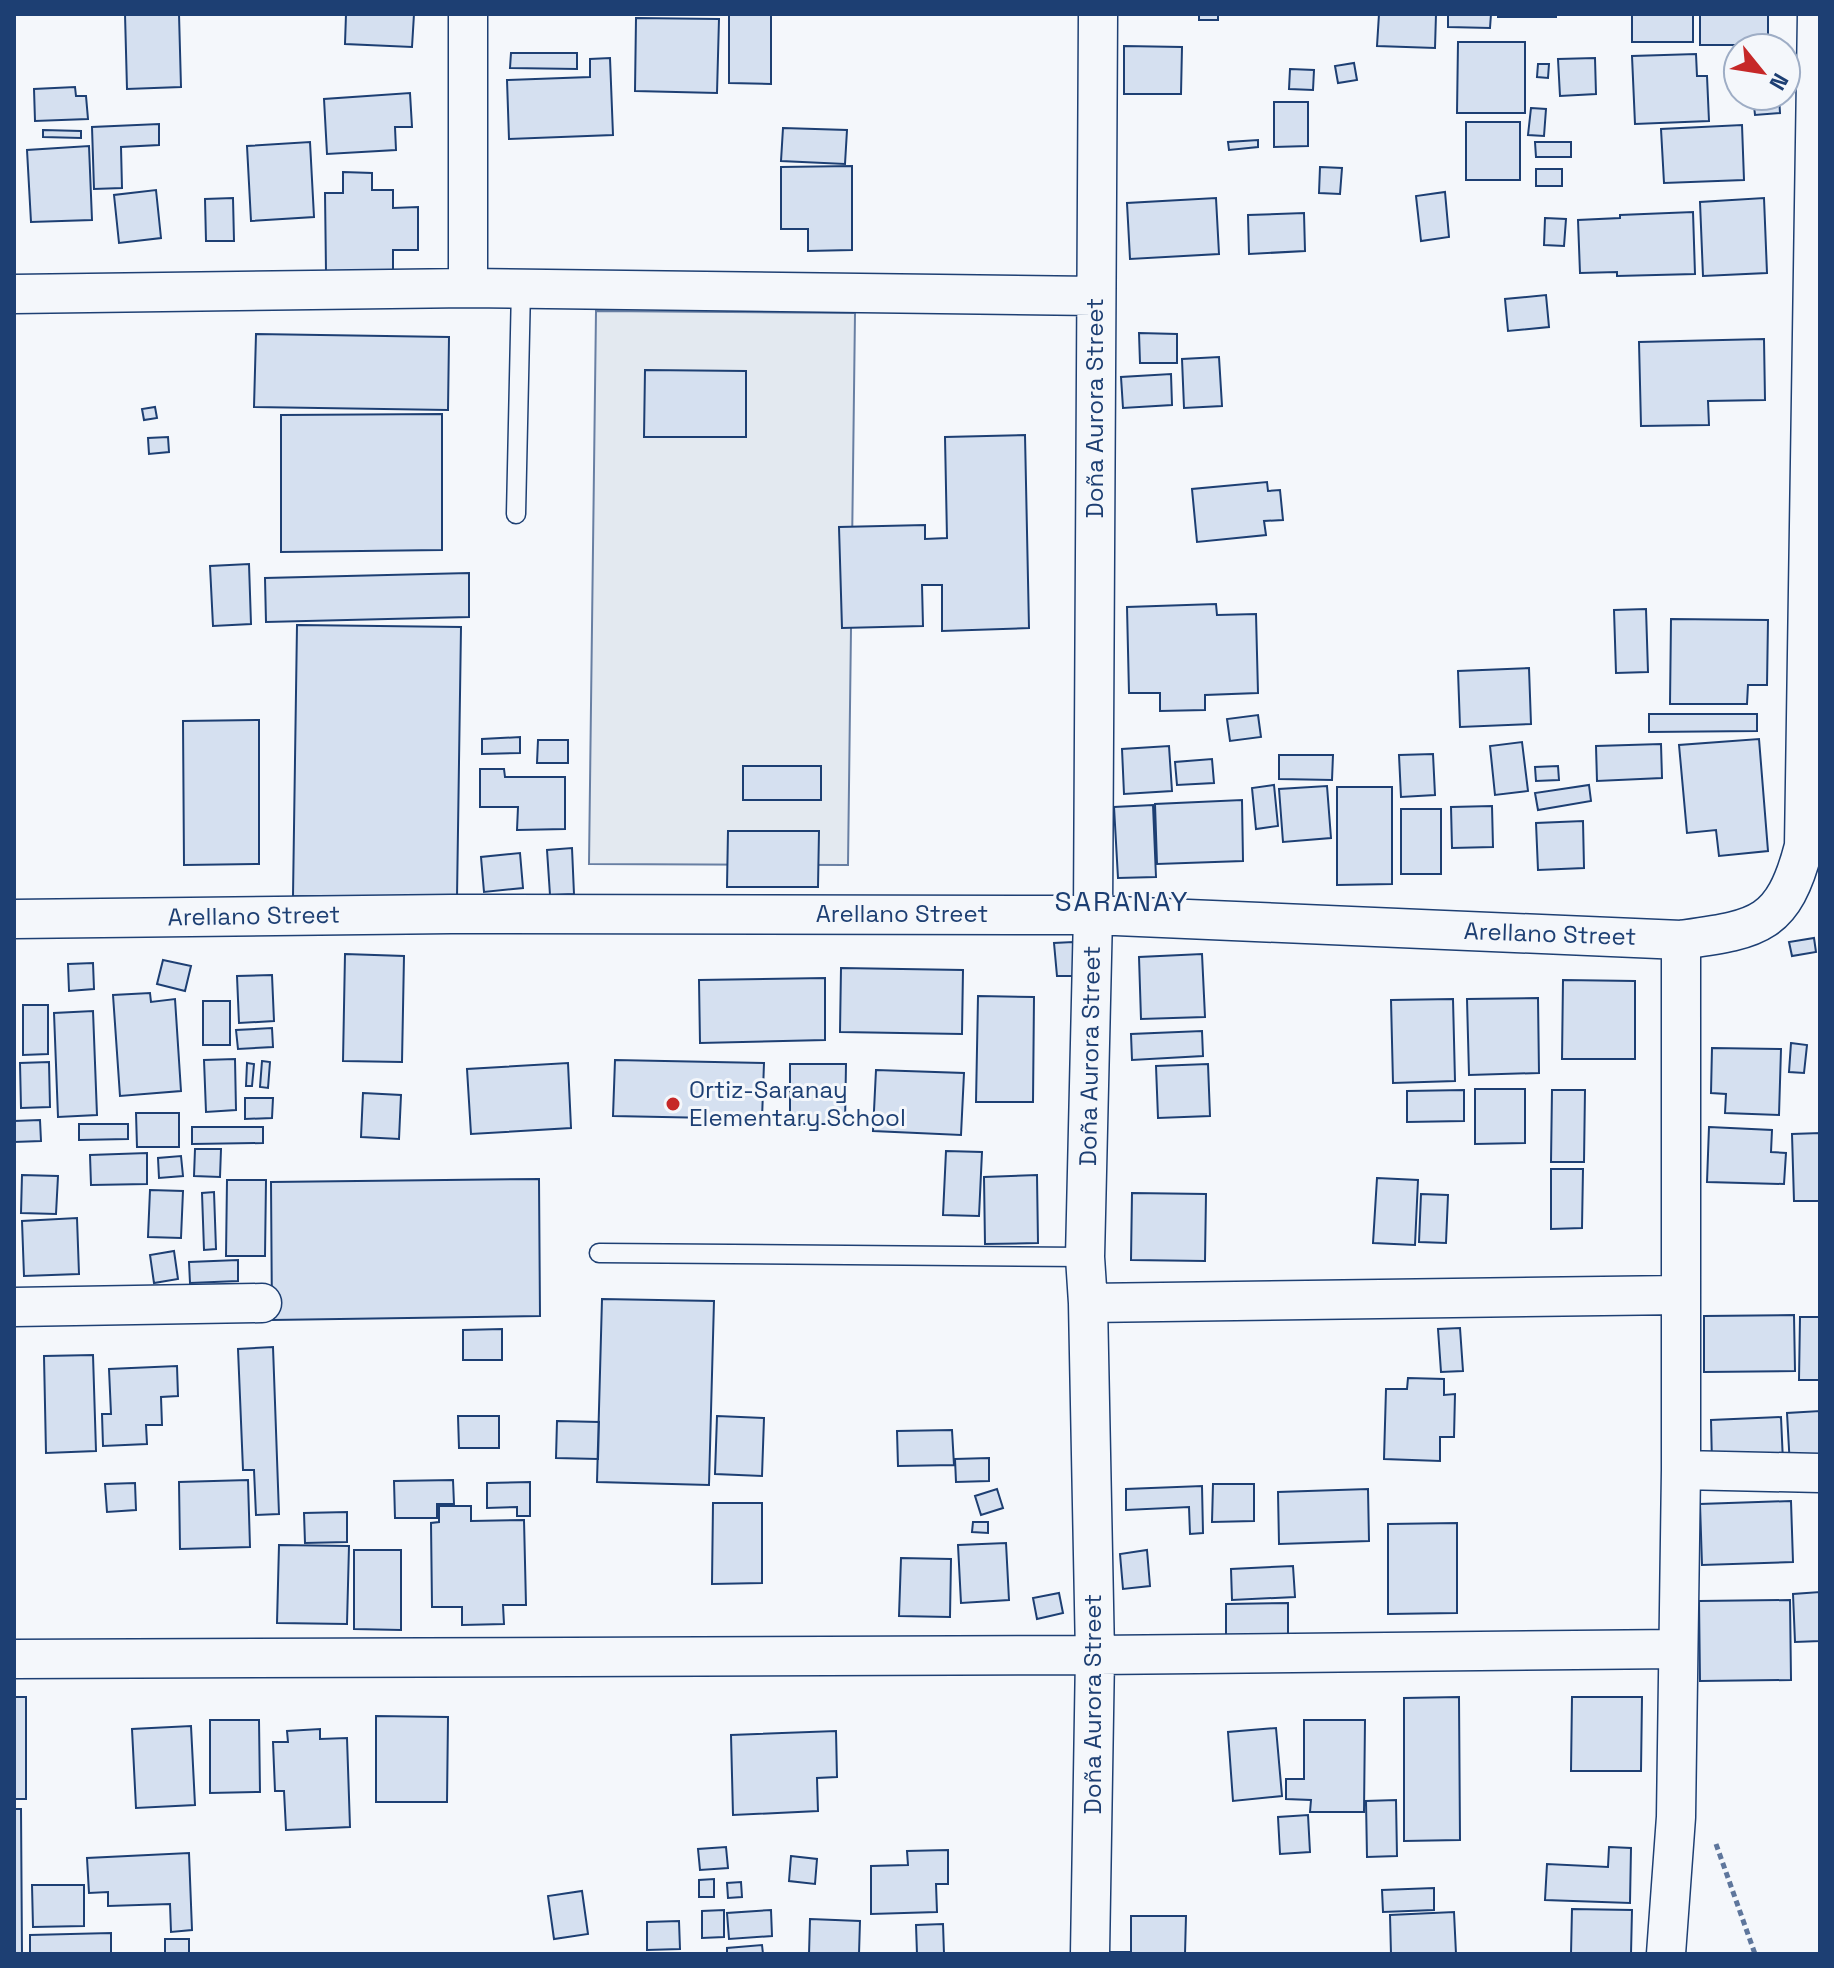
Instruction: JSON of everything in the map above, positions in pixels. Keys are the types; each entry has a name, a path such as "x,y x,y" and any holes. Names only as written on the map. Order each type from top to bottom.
{"street":[{"path":"468,14 468,288"},
{"name":"Doña Aurora Street","path":"1090,1954 1095,1655 1085,1257 1093,915 1098,14"},
{"name":"Arellano Street","path":"14,919 451,914 1093,915 1681,940 1735,932 1758,923 1781,905 1795,879 1804,846 1817,14"},
{"path":"14,294 521,288 1095,296"},
{"path":"1666,1954 1676,1817 1681,1470 1681,940"},
{"path":"1088,1303 1681,1295"},
{"path":"14,1307 262,1303"},
{"path":"1681,1470 1820,1473"},
{"path":"14,1659 1095,1655 1677,1649"}],"lane":[{"path":"516,514 521,288"},
{"path":"599,1253 1085,1257"}],"path":[{"path":"1676,1817 1709,1826 1755,1954"}],"shaded area":[{"path":"596,311 855,313 848,865 589,864"}],"building":[{"path":"125,14 179,14 181,87 127,89"},
{"path":"346,14 414,14 412,47 345,44"},
{"path":"729,14 771,14 771,84 729,83"},
{"path":"1199,14 1218,14 1218,20 1199,20"},
{"path":"1379,14 1436,14 1435,48 1377,46"},
{"path":"1448,14 1491,14 1490,28 1448,27"},
{"path":"1498,14 1556,14 1556,17 1498,17"},
{"path":"1632,14 1693,14 1693,42 1632,42"},
{"path":"1700,14 1768,14 1768,32 1722,32 1722,45 1700,45"},
{"path":"636,18 719,19 717,93 635,91"},
{"path":"1458,42 1525,42 1525,113 1457,113"},
{"path":"1124,46 1182,47 1181,94 1124,94"},
{"path":"511,53 577,53 577,69 510,68"},
{"path":"1696,54 1697,76 1707,76 1709,121 1635,124 1632,56"},
{"path":"610,58 613,135 509,139 507,80 590,77 590,59"},
{"path":"1595,58 1596,94 1560,96 1558,59"},
{"path":"1354,63 1357,80 1338,83 1335,66"},
{"path":"1538,64 1549,64 1548,78 1537,77"},
{"path":"1290,69 1314,70 1313,90 1289,89"},
{"path":"75,87 76,96 86,96 88,119 35,121 34,89"},
{"path":"410,93 412,127 395,127 396,150 327,154 324,99"},
{"path":"1274,102 1308,102 1308,146 1274,147"},
{"path":"1531,108 1546,109 1544,136 1528,135"},
{"path":"1755,112 1780,112 1780,113 1755,115"},
{"path":"1466,122 1520,122 1520,180 1466,180"},
{"path":"159,124 159,145 121,147 122,188 94,189 92,127"},
{"path":"1742,125 1744,180 1664,183 1661,129"},
{"path":"783,128 847,130 845,164 781,161"},
{"path":"43,130 81,131 81,138 43,137"},
{"path":"1258,140 1258,147 1229,150 1228,142"},
{"path":"310,142 314,217 251,221 247,146"},
{"path":"1535,142 1571,142 1571,157 1536,157"},
{"path":"89,146 92,220 31,222 27,150"},
{"path":"852,166 852,250 808,251 808,229 781,229 781,167"},
{"path":"1320,167 1342,168 1340,194 1319,193"},
{"path":"1536,169 1562,169 1562,186 1536,186"},
{"path":"343,172 372,173 372,190 393,190 393,208 418,207 418,250 393,250 393,271 326,272 325,193 343,193"},
{"path":"156,190 161,238 119,243 114,195"},
{"path":"1445,192 1449,237 1421,241 1416,196"},
{"path":"233,198 234,241 206,241 205,199"},
{"path":"1216,198 1219,254 1130,259 1127,203"},
{"path":"1764,198 1767,273 1703,276 1700,202"},
{"path":"1693,212 1695,274 1617,276 1617,272 1580,273 1578,220"},
{"path":"1304,213 1305,251 1249,254 1248,215"},
{"path":"1545,218 1566,219 1564,246 1544,245"},
{"path":"1546,295 1549,327 1508,331 1505,299"},
{"path":"1139,333 1177,334 1177,363 1140,363"},
{"path":"256,334 449,337 448,410 254,407"},
{"path":"1764,339 1765,400 1708,401 1709,425 1641,426 1639,342"},
{"path":"1219,357 1222,406 1184,408 1182,359"},
{"path":"645,370 746,371 746,437 644,437"},
{"path":"1171,374 1172,405 1123,408 1121,377"},
{"path":"155,407 157,418 144,420 142,409"},
{"path":"442,414 442,550 281,552 281,415"},
{"path":"1025,435 1029,628 942,631 942,585 922,585 923,626 842,628 839,527 925,525 925,539 947,538 945,437"},
{"path":"168,437 169,452 149,454 148,438"},
{"path":"1267,482 1268,491 1280,490 1283,520 1264,521 1266,535 1197,542 1192,489"},
{"path":"249,564 251,624 213,626 210,566"},
{"path":"469,573 469,617 266,622 265,578"},
{"path":"1216,604 1217,615 1256,614 1258,693 1205,695 1205,710 1160,711 1160,693 1129,693 1127,607"},
{"path":"1646,609 1648,672 1616,673 1614,610"},
{"path":"1671,619 1768,620 1767,685 1748,685 1747,704 1670,704"},
{"path":"297,625 461,627 457,898 293,896"},
{"path":"1529,668 1531,724 1460,727 1458,671"},
{"path":"1649,714 1757,714 1757,731 1649,732"},
{"path":"1258,715 1261,737 1230,741 1227,719"},
{"path":"259,720 259,864 184,865 183,721"},
{"path":"520,737 520,753 482,754 482,739"},
{"path":"1759,739 1768,851 1719,856 1716,830 1687,833 1679,745"},
{"path":"538,740 568,740 568,763 537,763"},
{"path":"1522,742 1528,791 1495,795 1490,746"},
{"path":"1661,744 1662,778 1597,781 1596,746"},
{"path":"1169,746 1172,791 1124,794 1122,749"},
{"path":"1433,754 1435,795 1401,797 1399,755"},
{"path":"1279,755 1333,755 1332,780 1279,779"},
{"path":"1212,759 1214,783 1177,785 1175,762"},
{"path":"743,766 821,766 821,800 743,800"},
{"path":"1558,766 1559,780 1536,781 1535,767"},
{"path":"480,769 504,769 505,777 565,777 565,829 517,830 518,807 480,807"},
{"path":"1274,785 1278,826 1256,829 1252,788"},
{"path":"1589,785 1591,801 1538,810 1535,793"},
{"path":"1327,786 1331,838 1283,842 1279,789"},
{"path":"1337,787 1392,787 1392,884 1337,885"},
{"path":"1242,800 1243,861 1157,864 1155,804"},
{"path":"1153,805 1156,877 1118,878 1114,807"},
{"path":"1492,806 1493,847 1452,848 1451,807"},
{"path":"1401,809 1441,809 1441,874 1401,874"},
{"path":"1583,821 1584,868 1538,870 1536,823"},
{"path":"728,831 819,831 818,887 727,887"},
{"path":"572,848 574,894 550,895 547,850"},
{"path":"520,853 523,888 484,892 481,857"},
{"path":"1814,938 1816,952 1792,956 1789,942"},
{"path":"1073,942 1075,976 1057,976 1054,943"},
{"path":"345,954 404,956 402,1062 343,1061"},
{"path":"1202,954 1205,1017 1141,1019 1139,957"},
{"path":"163,960 191,966 185,991 157,984"},
{"path":"93,963 94,989 69,991 68,964"},
{"path":"841,968 963,970 962,1034 840,1032"},
{"path":"272,975 274,1021 239,1023 237,976"},
{"path":"825,978 825,1040 700,1043 699,980"},
{"path":"1563,980 1635,981 1635,1059 1562,1059"},
{"path":"150,993 151,1002 175,999 181,1091 120,1096 113,995"},
{"path":"978,996 1034,997 1033,1102 976,1102"},
{"path":"1538,998 1539,1073 1469,1075 1467,999"},
{"path":"1453,999 1455,1081 1393,1083 1391,1000"},
{"path":"203,1001 230,1001 230,1045 203,1045"},
{"path":"23,1005 48,1005 48,1054 23,1055"},
{"path":"93,1011 97,1115 58,1117 54,1013"},
{"path":"272,1028 273,1047 238,1049 236,1030"},
{"path":"1202,1031 1203,1056 1132,1060 1131,1034"},
{"path":"1791,1043 1807,1045 1804,1073 1789,1072"},
{"path":"1712,1048 1781,1049 1779,1115 1725,1113 1726,1094 1711,1093"},
{"path":"235,1059 236,1110 206,1112 204,1060"},
{"path":"615,1060 764,1063 762,1119 613,1116"},
{"path":"262,1061 270,1062 268,1088 260,1087"},
{"path":"49,1062 50,1107 21,1108 20,1063"},
{"path":"247,1063 254,1064 252,1086 246,1086"},
{"path":"568,1063 571,1128 471,1134 467,1069"},
{"path":"790,1064 846,1064 845,1124 790,1124"},
{"path":"1208,1064 1210,1116 1158,1118 1156,1066"},
{"path":"876,1070 964,1073 961,1135 873,1131"},
{"path":"1475,1089 1525,1089 1525,1143 1475,1144"},
{"path":"1464,1090 1464,1121 1407,1122 1407,1091"},
{"path":"1552,1090 1585,1090 1584,1162 1551,1162"},
{"path":"363,1093 401,1095 399,1139 361,1137"},
{"path":"245,1098 273,1098 272,1118 245,1119"},
{"path":"136,1113 179,1113 179,1147 137,1147"},
{"path":"40,1120 41,1141 14,1142 14,1121"},
{"path":"79,1124 128,1124 128,1139 79,1140"},
{"path":"192,1127 263,1127 263,1143 192,1144"},
{"path":"1709,1127 1772,1130 1771,1152 1786,1153 1784,1184 1707,1182"},
{"path":"1820,1133 1820,1201 1794,1201 1792,1134"},
{"path":"195,1149 221,1149 220,1177 194,1176"},
{"path":"946,1151 982,1152 979,1216 943,1215"},
{"path":"147,1153 147,1184 91,1185 90,1155"},
{"path":"181,1156 183,1176 159,1178 158,1158"},
{"path":"1551,1169 1583,1169 1582,1228 1551,1229"},
{"path":"22,1175 58,1176 56,1214 21,1213"},
{"path":"1037,1175 1038,1243 985,1244 984,1177"},
{"path":"1377,1178 1418,1180 1415,1245 1373,1243"},
{"path":"539,1179 540,1316 272,1320 271,1182"},
{"path":"227,1180 266,1180 265,1256 226,1256"},
{"path":"150,1190 183,1191 181,1238 148,1237"},
{"path":"214,1192 216,1249 204,1250 202,1193"},
{"path":"1132,1193 1206,1194 1205,1261 1131,1260"},
{"path":"1421,1194 1448,1195 1446,1243 1419,1242"},
{"path":"77,1218 79,1274 24,1276 22,1221"},
{"path":"174,1251 178,1279 154,1283 150,1255"},
{"path":"238,1260 238,1281 190,1283 189,1262"},
{"path":"602,1299 714,1301 709,1485 597,1482"},
{"path":"1794,1315 1795,1371 1704,1372 1704,1316"},
{"path":"1800,1317 1820,1317 1820,1380 1799,1380"},
{"path":"1460,1328 1463,1371 1441,1372 1438,1329"},
{"path":"502,1329 502,1360 463,1360 463,1330"},
{"path":"273,1347 279,1514 256,1515 254,1470 243,1470 238,1349"},
{"path":"93,1355 96,1451 46,1453 44,1356"},
{"path":"177,1366 178,1396 161,1397 162,1425 146,1425 147,1444 103,1446 102,1414 111,1414 109,1369"},
{"path":"1408,1378 1444,1379 1444,1395 1455,1394 1454,1437 1440,1437 1440,1461 1384,1459 1386,1389 1407,1389"},
{"path":"1820,1411 1820,1465 1790,1467 1787,1413"},
{"path":"458,1416 499,1416 499,1448 459,1448"},
{"path":"717,1416 764,1418 762,1476 715,1474"},
{"path":"1781,1417 1783,1462 1712,1463 1711,1420"},
{"path":"557,1421 599,1422 598,1459 556,1458"},
{"path":"952,1430 954,1465 898,1466 897,1431"},
{"path":"989,1458 989,1481 956,1482 955,1459"},
{"path":"248,1480 250,1547 180,1549 179,1482"},
{"path":"453,1480 454,1504 437,1504 437,1518 395,1518 394,1481"},
{"path":"530,1482 530,1516 517,1516 517,1507 487,1508 487,1483"},
{"path":"135,1483 136,1510 107,1512 105,1484"},
{"path":"1213,1484 1254,1484 1254,1521 1212,1522"},
{"path":"1202,1486 1203,1533 1190,1534 1189,1507 1126,1510 1126,1489"},
{"path":"997,1489 1003,1508 981,1515 975,1496"},
{"path":"1368,1489 1369,1541 1279,1544 1278,1492"},
{"path":"1791,1501 1793,1562 1702,1565 1700,1504"},
{"path":"713,1503 762,1503 762,1583 712,1584"},
{"path":"439,1506 471,1506 471,1521 524,1520 526,1605 503,1605 504,1624 462,1625 462,1607 432,1607 431,1523 439,1522"},
{"path":"347,1512 347,1542 305,1543 304,1513"},
{"path":"973,1522 988,1522 988,1533 972,1532"},
{"path":"1457,1523 1457,1613 1388,1614 1388,1524"},
{"path":"1006,1543 1009,1600 961,1603 958,1545"},
{"path":"279,1545 349,1546 347,1624 277,1623"},
{"path":"354,1550 401,1550 401,1630 354,1629"},
{"path":"1147,1550 1150,1586 1123,1589 1120,1554"},
{"path":"901,1558 951,1559 950,1617 899,1616"},
{"path":"1293,1566 1295,1597 1232,1600 1231,1569"},
{"path":"1820,1592 1820,1641 1795,1642 1793,1594"},
{"path":"1059,1593 1063,1613 1037,1619 1033,1598"},
{"path":"1790,1600 1791,1680 1700,1681 1699,1601"},
{"path":"1288,1603 1288,1641 1226,1642 1226,1604"},
{"path":"14,1697 26,1697 26,1799 14,1799"},
{"path":"1459,1697 1460,1840 1404,1841 1404,1698"},
{"path":"1572,1697 1642,1697 1641,1771 1571,1771"},
{"path":"376,1716 448,1717 447,1802 376,1802"},
{"path":"210,1720 259,1720 260,1792 210,1793"},
{"path":"1304,1720 1365,1720 1364,1812 1310,1812 1311,1800 1286,1799 1286,1779 1304,1779"},
{"path":"191,1726 195,1805 136,1808 132,1729"},
{"path":"1276,1728 1282,1796 1233,1801 1228,1732"},
{"path":"320,1729 320,1739 347,1738 350,1827 286,1830 284,1791 275,1791 273,1742 288,1742 287,1731"},
{"path":"836,1731 837,1777 817,1778 818,1811 733,1815 731,1735"},
{"path":"1396,1800 1397,1856 1367,1857 1366,1801"},
{"path":"14,1809 21,1809 22,1954 14,1954"},
{"path":"1308,1815 1310,1852 1280,1854 1278,1817"},
{"path":"726,1847 728,1868 700,1870 698,1849"},
{"path":"1609,1847 1631,1848 1630,1903 1545,1900 1547,1864 1608,1867"},
{"path":"948,1850 948,1884 936,1884 937,1912 871,1914 871,1866 908,1865 907,1851"},
{"path":"189,1853 192,1930 171,1932 170,1904 108,1906 108,1892 89,1893 87,1858"},
{"path":"791,1856 817,1859 815,1884 789,1881"},
{"path":"714,1879 714,1897 699,1897 699,1880"},
{"path":"741,1882 742,1897 728,1898 727,1883"},
{"path":"32,1885 84,1885 84,1926 33,1927"},
{"path":"1434,1888 1434,1910 1383,1912 1382,1890"},
{"path":"582,1891 588,1934 554,1939 548,1896"},
{"path":"1572,1909 1632,1910 1631,1954 1571,1954"},
{"path":"724,1910 724,1937 702,1938 702,1911"},
{"path":"771,1910 772,1936 729,1939 727,1913"},
{"path":"1454,1912 1456,1954 1391,1954 1390,1915"},
{"path":"1131,1916 1186,1916 1185,1954 1110,1954 1131,1952"},
{"path":"810,1919 860,1921 859,1954 809,1954"},
{"path":"679,1921 680,1949 647,1950 647,1922"},
{"path":"943,1924 944,1954 917,1954 916,1925"},
{"path":"111,1933 111,1954 30,1954 30,1935"},
{"path":"165,1939 189,1939 189,1954 165,1954"},
{"path":"762,1945 763,1954 727,1954 727,1948"}],"place":[{"name":"Ortiz-Saranay Elementary School","path":"673,1104"}],"district":[{"name":"SARANAY","path":"1122,901"}]}
